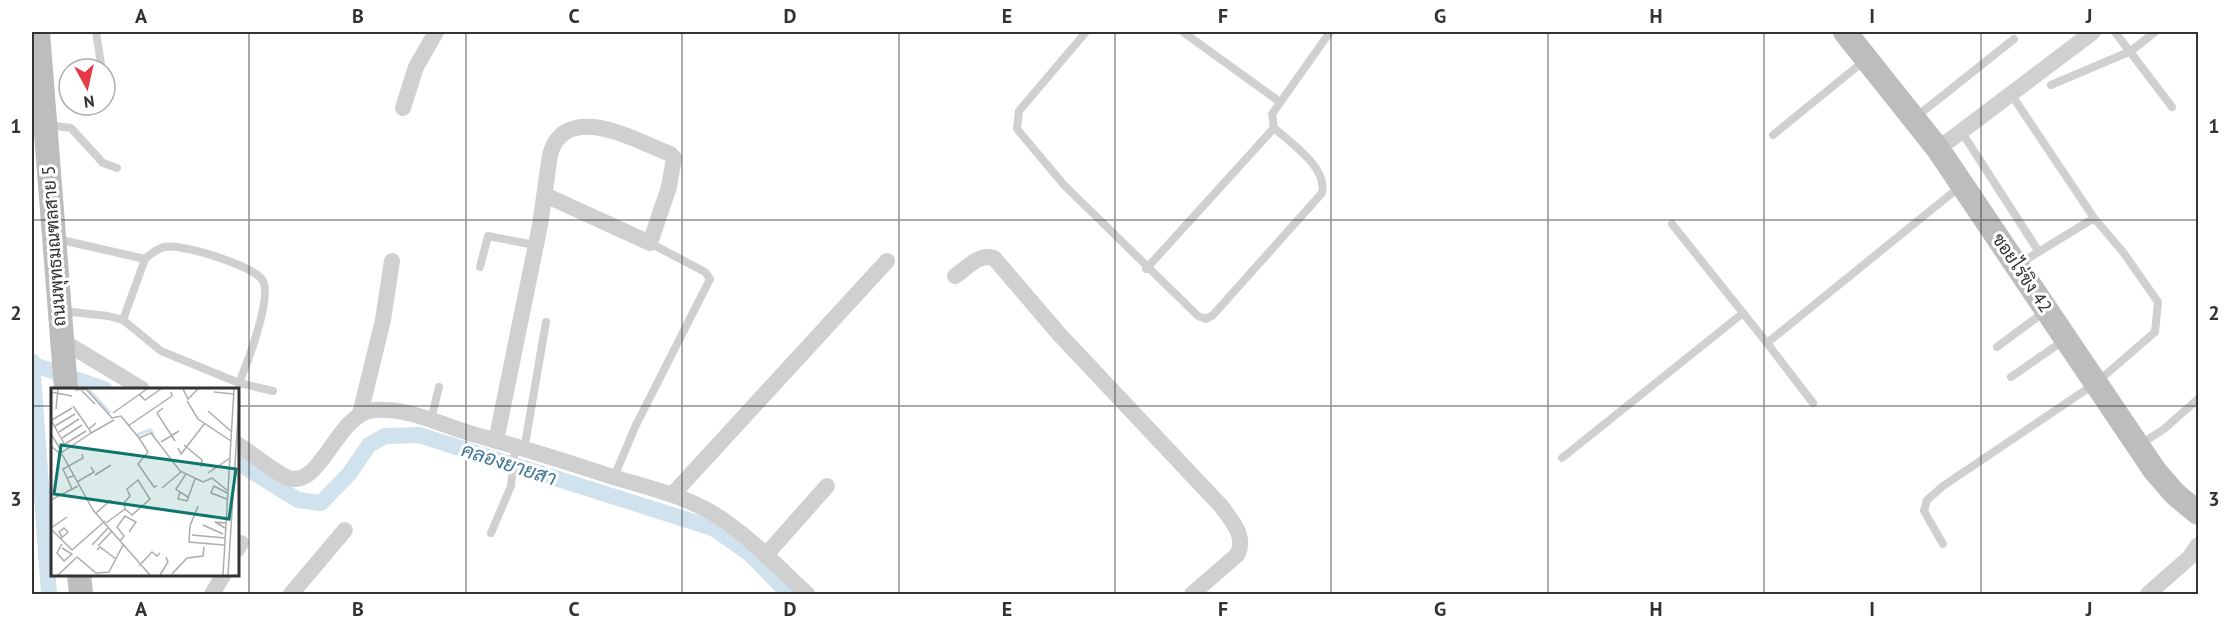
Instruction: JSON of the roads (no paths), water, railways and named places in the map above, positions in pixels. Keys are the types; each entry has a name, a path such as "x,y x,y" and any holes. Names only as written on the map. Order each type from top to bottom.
{"street":[{"name":"ถนนพุทธมณฑลสาย 5","path":"38,32 66,388"},
{"path":"403,108 416,67 436,32"},
{"name":"ซอยไร่ขิง 42","path":"1845,32 1938,149 2138,446 2175,494 2199,513"},
{"path":"1938,149 2093,32"},
{"path":"496,441 553,146 563,132 574,127 602,128 670,154 674,163 669,187 650,243 544,195"},
{"path":"955,276 981,258 987,256 994,258 1059,334 1221,506 1234,523 1241,538 1241,548 1237,555 1192,594"},
{"path":"360,414 383,320 392,261"},
{"path":"673,494 887,261"},
{"path":"62,344 140,388"},
{"path":"238,445 287,477 300,479 308,476 315,469 344,427 360,414 386,410 409,412 496,441 518,453 673,494 726,521 807,594"},
{"path":"765,556 827,486"},
{"path":"291,594 345,530"},
{"path":"2154,593 2199,545"},
{"path":"79,575 81,594"},
{"path":"212,594 223,575"}],"lane":[{"path":"96,32 100,57"},
{"path":"1086,32 1019,111 1017,129 1064,185 1146,268 1197,316 1206,319 1213,315 1322,193 1324,182 1320,172 1274,128 1272,114 1330,32"},
{"path":"1183,32 1280,102"},
{"path":"2115,32 2172,107"},
{"path":"2051,85 2131,51 2155,32"},
{"path":"1914,119 2014,39"},
{"path":"1773,135 1867,59"},
{"path":"1943,544 1924,511 1927,500 1943,486 2096,383 2155,332 2158,314 2158,302 2123,252 2094,218 2011,94"},
{"path":"45,125 71,128 102,163 117,168"},
{"path":"1146,268 1274,128"},
{"path":"1961,131 2039,252"},
{"path":"1767,343 1962,185"},
{"path":"2016,265 2094,218"},
{"path":"1672,224 1813,403"},
{"path":"480,267 488,236 504,237 535,245"},
{"path":"54,239 145,259"},
{"path":"614,477 635,427 710,279 705,272 650,243"},
{"path":"123,320 145,259 153,251 174,246 205,254 254,272 263,281 265,291 252,348 238,383"},
{"path":"1997,347 2047,310"},
{"path":"59,311 100,314 123,320 161,351 238,383 273,391"},
{"path":"1562,458 1743,313"},
{"path":"491,533 511,486 546,322"},
{"path":"2012,377 2066,339"},
{"path":"431,420 439,387"},
{"path":"2138,446 2164,429 2199,399"}],"waterway":[{"path":"32,361 49,594"},
{"name":"คลองยายสา","path":"32,364 101,388"},
{"name":"คลองยายสา","path":"238,463 298,500 321,503 349,474 369,445 385,436 419,435 713,528 750,554 789,594"}]}
